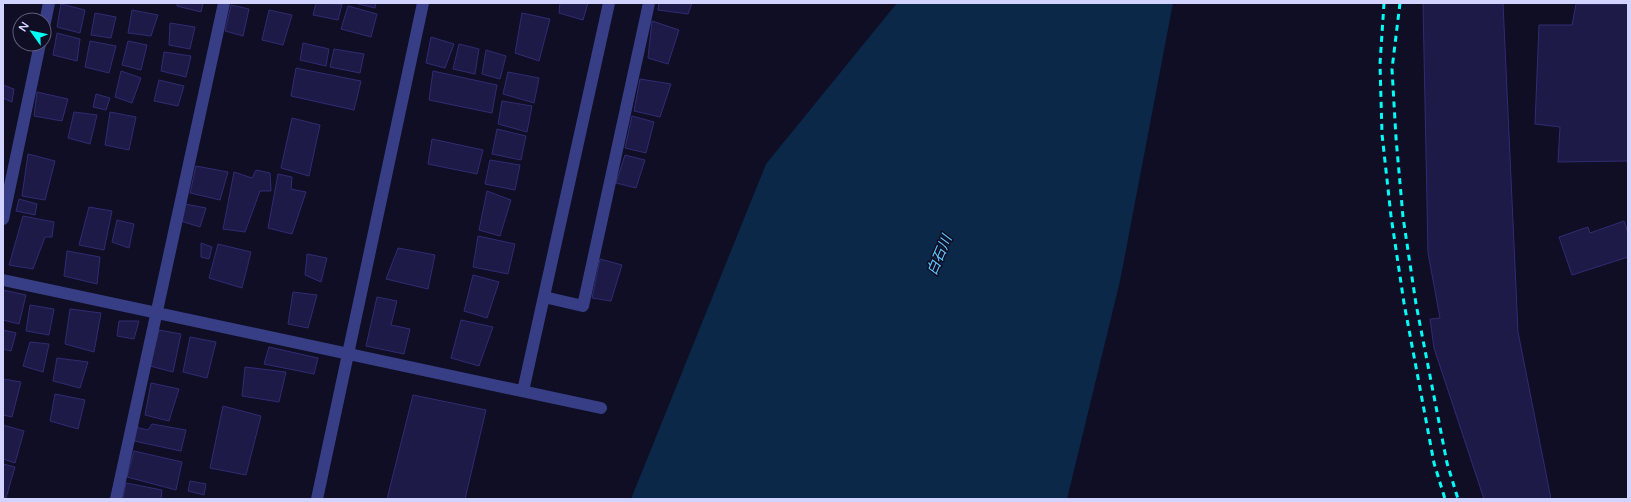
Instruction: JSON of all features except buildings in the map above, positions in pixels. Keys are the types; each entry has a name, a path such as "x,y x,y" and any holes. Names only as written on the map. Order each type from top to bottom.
{"street":[{"path":"116,499 224,3"},
{"path":"317,499 423,3"},
{"path":"523,391 609,3"},
{"path":"544,297 583,306 649,3"},
{"path":"3,219 38,52"},
{"path":"3,280 601,408"}],"water":[{"name":"白石川","path":"897,3 1173,3 1120,281 1067,499 631,499 766,164"}],"railway":[{"path":"1384,3 1380,64 1382,134 1391,216 1404,303 1434,463 1445,499"},
{"path":"1400,3 1392,69 1403,217 1416,304 1447,463 1458,499"}]}
